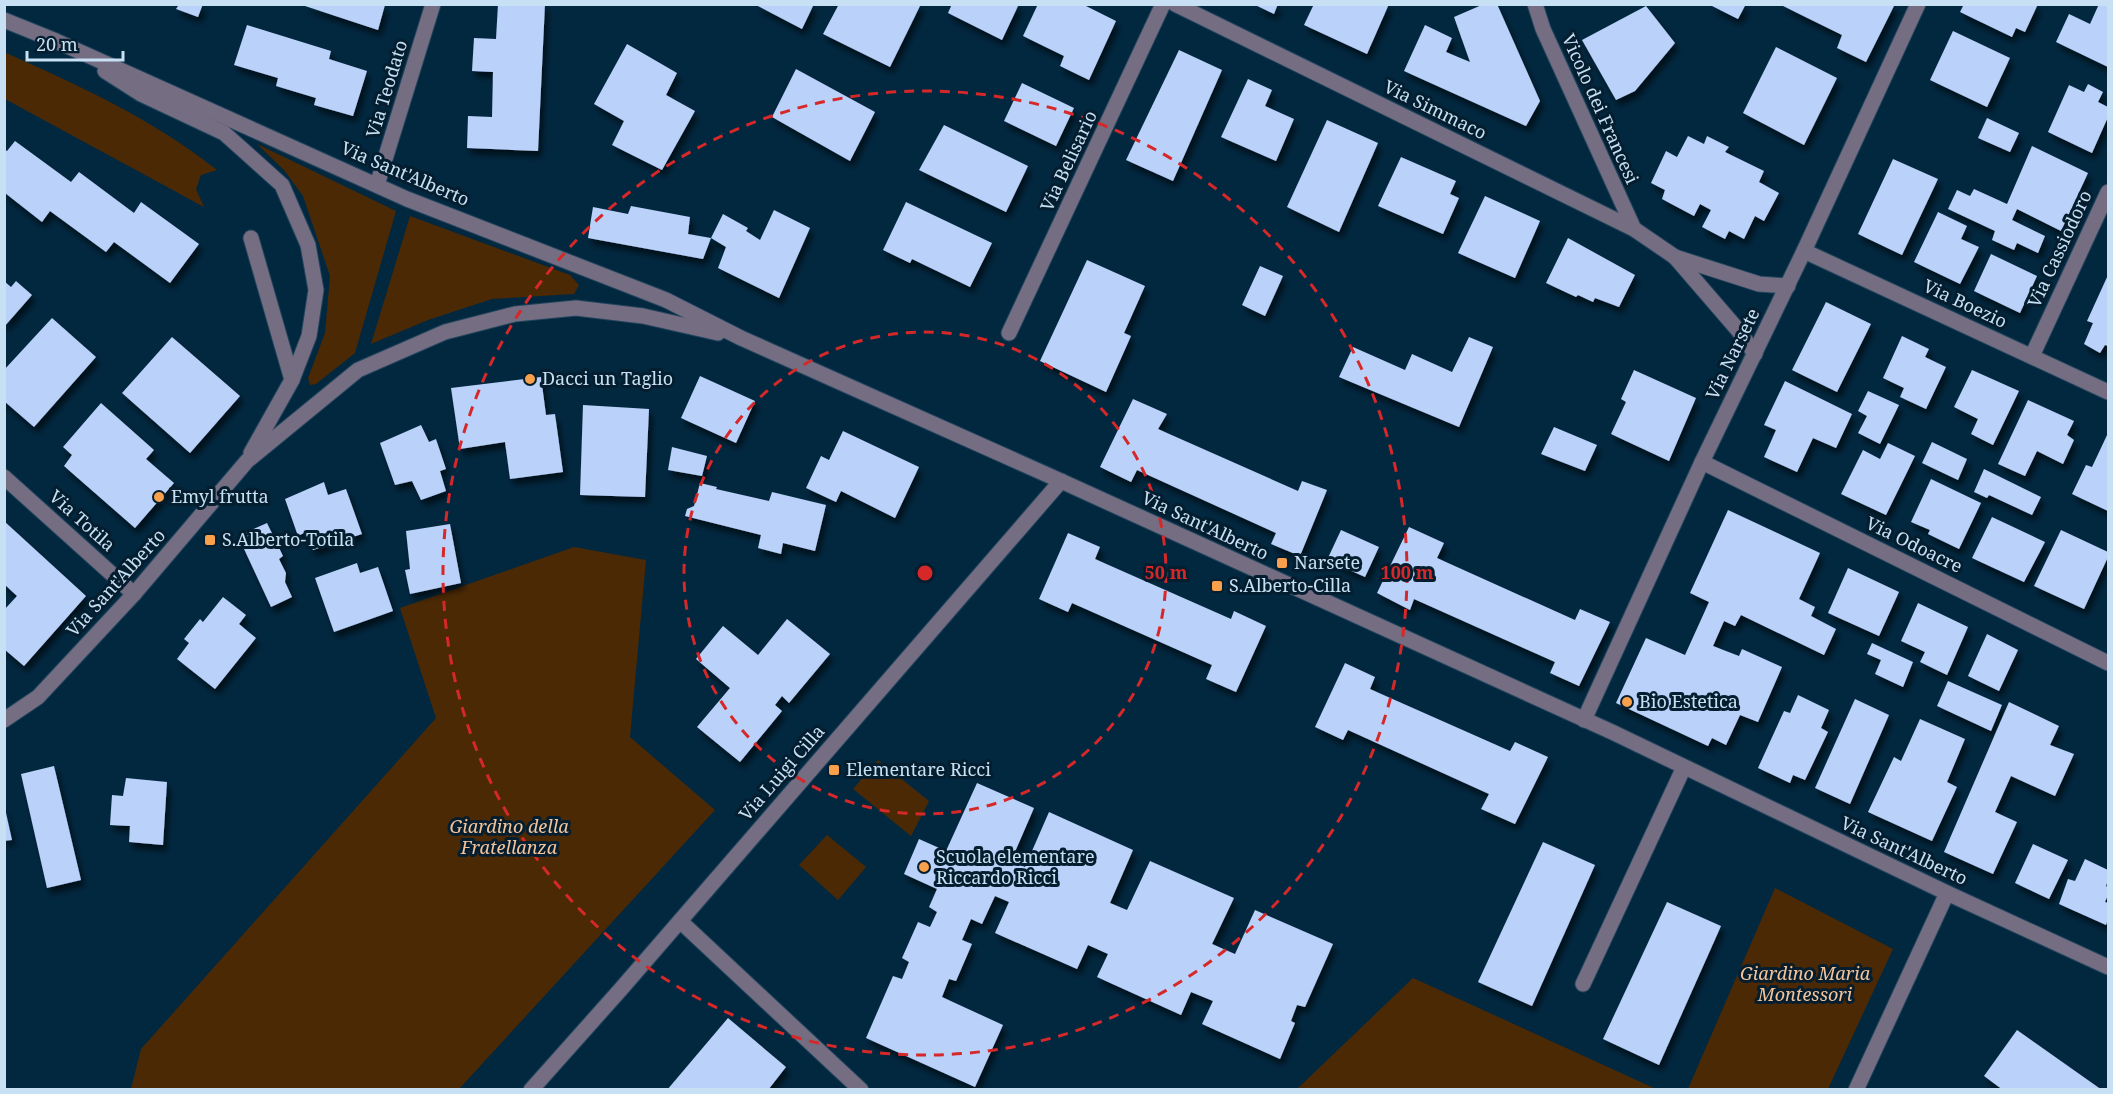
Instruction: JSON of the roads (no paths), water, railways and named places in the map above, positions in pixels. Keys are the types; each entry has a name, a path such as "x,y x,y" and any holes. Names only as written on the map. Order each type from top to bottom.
{"street":[{"name":"Via Teodato","path":"377,185 433,4"},
{"name":"Via Belisario","path":"1009,333 1163,4"},
{"name":"Via Simmaco","path":"1175,4 1634,229 1675,257 1738,330 1755,354"},
{"name":"Vicolo dei Francesi","path":"1535,4 1543,29 1634,229"},
{"name":"Via Narsete","path":"1584,720 1702,462 1788,286 1918,4"},
{"name":"Via Sant'Alberto","path":"4,20 56,40 407,199 666,300 741,338 1062,481 1584,720 1947,893 2109,967"},
{"name":"Via Sant'Alberto","path":"56,40 141,94 224,133 282,184 308,245 316,290 309,336 292,380 247,461"},
{"name":"Via Cassiodoro","path":"2032,356 2109,192"},
{"path":"251,238 292,380"},
{"name":"Via Boezio","path":"1804,251 2109,392"},
{"name":"Via Simmaco","path":"1675,257 1759,284 1788,286"},
{"name":"Via Sant'Alberto","path":"4,720 38,697 134,594 247,461 358,370 446,332 515,314 576,308 643,316 741,338"},
{"name":"Via Odoacre","path":"1702,462 2109,663"},
{"name":"Via Totila","path":"4,477 134,594"},
{"name":"Via Luigi Cilla","path":"531,1089 1062,481"},
{"path":"1583,984 1684,767"},
{"path":"1856,1089 1947,893"},
{"path":"680,921 861,1089"}],"place":[{"name":"Dacci un Taglio","path":"530,379"},
{"name":"Emyl frutta","path":"159,497"},
{"name":"S.Alberto-Totila","path":"210,540"},
{"name":"Narsete","path":"1282,563"},
{"name":"S.Alberto-Cilla","path":"1217,586"},
{"name":"Bio Estetica","path":"1627,702"},
{"name":"Elementare Ricci","path":"834,770"},
{"name":"Scuola elementare Riccardo Ricci","path":"924,867"}],"park label":[{"name":"Giardino della Fratellanza","path":"509,837"},
{"name":"Giardino Maria Montessori","path":"1805,984"}]}
